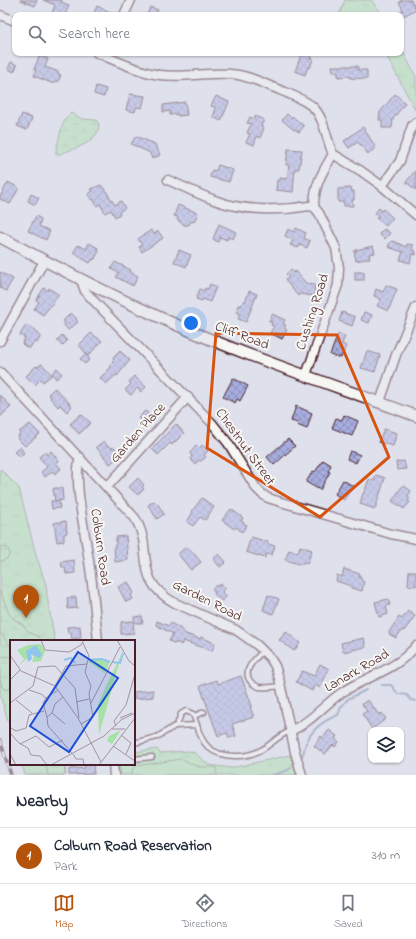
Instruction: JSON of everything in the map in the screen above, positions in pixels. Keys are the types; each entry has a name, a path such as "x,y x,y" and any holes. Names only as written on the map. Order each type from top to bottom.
{"street":[{"path":"125,12 131,0"},
{"path":"0,15 12,20"},
{"path":"108,56 148,72 161,75 232,74 247,77 286,92 304,101 312,107 320,117 330,147 334,154 362,171 416,215"},
{"path":"382,186 400,160 412,126 416,122"},
{"path":"168,180 216,201 229,204 276,209 309,206 314,208 314,194 319,181 334,154"},
{"name":"Cushing Road","path":"306,375 336,291 339,268 336,248 319,213 314,208"},
{"name":"Cliff Road","path":"0,237 81,280 190,331 416,416"},
{"path":"0,341 44,261"},
{"name":"Chestnut Street","path":"81,280 85,290 94,301 221,433 256,488 265,496 274,500 391,534 416,539"},
{"path":"380,402 396,355 416,307"},
{"name":"Garden Road","path":"0,372 133,515 143,538 147,574 156,588 175,603 236,630 263,650 275,666 281,686 296,758 302,775"},
{"name":"Garden Place","path":"107,487 188,397"},
{"name":"Colburn Road","path":"80,457 77,470 80,503 98,640"},
{"name":"Lanark Road","path":"290,731 303,724 330,701 346,690 398,664 416,646"},
{"path":"113,765 114,775"}],"lane":[{"path":"263,650 250,667 248,674 250,680 259,687 281,686"},
{"path":"177,725 182,712 188,711 192,713 203,739 210,748 220,754 233,756 260,751 279,736 290,731"},
{"path":"194,716 204,712"},
{"path":"135,743 154,739 177,725 197,725"},
{"path":"135,759 152,757"}],"highlighted area":[{"path":"216,333 337,335 389,457 320,517 207,448"}],"green space":[{"path":"345,0 371,0 381,12 340,12"},
{"path":"404,54 416,77 416,111 387,56 404,56"},
{"path":"71,113 82,119 96,120 99,124 98,131 90,141 84,145 57,155 56,150 61,130 65,119"},
{"path":"0,469 19,488 36,555 46,585 55,640 10,640 10,727 0,695"},
{"path":"0,548 8,548 10,553 8,558 0,562"},
{"path":"0,591 9,614 29,632 39,637 41,640 10,640 10,646 0,632"},
{"path":"4,656 10,657 10,688 6,690 2,687 0,678 0,658"},
{"path":"157,749 160,753 188,751 195,753 209,765 231,768 290,755 296,775 121,775 119,765 135,765 135,752"},
{"path":"181,759 198,767 216,767 217,775 132,775 132,770 136,766"},
{"path":"22,765 65,765 66,775 25,775"},
{"path":"46,765 64,765 65,775 48,775"}],"building":[{"path":"20,0 37,0 35,6"},
{"path":"43,0 62,0 61,2 69,5 66,12 52,12 55,5"},
{"path":"402,0 411,0 416,9 404,16 404,12 399,12 403,10 399,2"},
{"path":"97,6 110,12 94,12"},
{"path":"150,7 158,10 157,12 148,12"},
{"path":"40,56 42,56 48,59 45,67 59,72 58,74 61,75 58,82 56,81 54,84 34,76 36,70 34,69"},
{"path":"301,56 311,56 310,58 313,59 310,68 308,67 305,75 295,71"},
{"path":"11,62 17,65 14,72 8,69"},
{"path":"332,66 358,66 358,70 367,70 367,79 350,78 350,76 338,77 338,72 333,72"},
{"path":"96,86 106,89 104,97 94,94"},
{"path":"130,94 145,96 142,108 136,107 135,112 126,110"},
{"path":"395,94 405,103 393,119 392,128 382,128 382,120 379,120 380,112"},
{"path":"216,96 229,102 221,121 213,117 216,108 211,106"},
{"path":"185,102 187,115 170,115 170,111 163,112 163,105"},
{"path":"22,114 32,118 27,130 17,126"},
{"path":"287,114 291,118 292,116 304,126 299,132 294,130 282,120"},
{"path":"255,116 264,120 261,126 264,128 260,138 257,136 254,145 246,142 250,134 247,133 251,124 247,123 250,117 254,119"},
{"path":"363,127 376,148 368,154 358,142 349,148 344,141"},
{"path":"136,136 155,144 160,155 152,159 150,153 131,144"},
{"path":"288,149 302,150 299,169 295,169 293,192 276,190 277,180 280,181 280,178 287,179 289,165 286,165"},
{"path":"218,165 233,170 229,182 210,177 212,170 216,171"},
{"path":"416,170 416,190 406,182"},
{"path":"8,182 19,188 10,204 0,199"},
{"path":"101,185 115,205 121,201 125,208 115,217 111,210 105,213 100,204 97,206 88,194 93,191 91,189"},
{"path":"351,188 352,191 354,191 354,200 352,200 353,206 344,206 344,202 338,202 338,189"},
{"path":"31,194 39,198 35,205 28,201"},
{"path":"178,205 198,213 194,222 191,221 189,225 187,224 186,226 177,220 178,217 174,216"},
{"path":"379,208 382,211 383,209 393,218 386,226 376,218 379,216 375,213"},
{"path":"36,216 41,219 39,226 50,231 46,240 28,231"},
{"path":"219,224 236,232 233,239 228,237 227,240 220,237 218,242 213,239"},
{"path":"296,228 306,233 304,238 310,241 307,248 300,245 298,248 290,245 293,240 285,236 288,229 294,232"},
{"path":"384,229 390,233 385,239 379,234"},
{"path":"151,230 154,234 158,231 163,238 142,252 139,247 142,245 138,239"},
{"path":"393,241 406,247 407,244 413,245 412,249 416,252 416,255 412,254 410,263 400,260 403,252 388,247 390,242"},
{"path":"89,243 98,248 97,250 99,251 94,260 93,259 90,263 73,253 78,245 86,249"},
{"path":"373,246 375,253 369,254 370,258 356,261 354,251"},
{"path":"179,250 191,255 186,267 174,262"},
{"path":"115,262 131,270 130,272 138,276 133,286 116,277 119,273 111,269"},
{"path":"291,270 293,273 295,271 307,284 315,285 314,296 300,294 298,296 285,280 289,277 286,274"},
{"path":"0,272 13,279 6,291 0,288"},
{"path":"355,272 364,272 364,280 355,280"},
{"path":"210,284 216,287 210,302 203,299 202,301 196,299 200,289 204,291 205,288 208,289"},
{"path":"386,285 397,289 388,311 377,306 381,299 374,296 376,289 383,292"},
{"path":"44,288 48,291 49,288 59,295 43,315 34,309 39,302 36,300"},
{"path":"249,291 257,294 246,322 238,319 240,314 236,312 238,305 241,306 243,301 245,302"},
{"path":"342,312 355,317 352,326 339,321"},
{"path":"364,312 372,315 369,323 361,320"},
{"path":"71,313 78,322 68,330 63,321"},
{"path":"272,314 285,320 283,324 286,325 284,328 287,330 282,339 270,333 274,326 271,325 272,322 269,321"},
{"path":"26,325 38,332 37,334 41,336 37,343 34,342 29,349 22,344 25,338 20,335"},
{"path":"91,333 102,341 88,356 79,345"},
{"path":"338,334 345,336 342,344 346,346 341,358 330,355"},
{"path":"62,335 67,341 62,346 57,340"},
{"path":"120,351 130,360 117,376 116,375 106,384 100,378 111,367 110,365 113,362 113,358"},
{"path":"367,351 380,355 375,372 361,368"},
{"path":"85,354 90,359 85,364 80,359"},
{"path":"42,364 52,375 43,382 41,379 35,385 26,376 36,366 37,367"},
{"path":"57,368 62,374 56,379 52,373"},
{"path":"134,376 146,387 141,392 137,388 131,395 125,390 131,384 129,382"},
{"path":"233,378 248,386 240,401 237,399 235,403 223,397"},
{"path":"55,388 72,406 67,412 60,405 58,407 48,394"},
{"path":"0,395 11,407 0,417"},
{"path":"296,406 312,413 307,429 297,425 298,423 291,421"},
{"path":"145,411 151,416 144,423 138,418"},
{"path":"81,414 91,423 79,434 70,424"},
{"path":"344,415 358,421 352,436 332,428 336,418 342,420"},
{"path":"30,424 40,434 25,446 17,438 20,433 19,432"},
{"path":"176,424 184,433 172,445 170,443 158,455 152,449"},
{"path":"384,429 397,433 393,446 379,442"},
{"path":"288,439 295,446 274,465 267,457"},
{"path":"104,441 108,447 109,445 112,448 114,447 121,455 110,464 96,447"},
{"path":"197,445 200,448 202,445 208,451 204,455 206,457 201,461 199,460 195,464 190,459 192,456 190,453"},
{"path":"20,447 24,453 19,457 14,452"},
{"path":"51,451 59,461 56,463 61,469 55,474 53,471 45,477 41,472 47,467 39,457 45,452 47,455"},
{"path":"350,451 360,455 356,463 347,459"},
{"path":"323,460 331,465 328,471 330,472 320,490 306,482"},
{"path":"404,461 406,469 397,470 396,462"},
{"path":"376,475 385,478 375,509 360,504 369,479 374,481"},
{"path":"138,478 144,485 142,487 144,489 138,495 129,487"},
{"path":"343,480 353,486 344,500 335,494"},
{"path":"403,485 411,491 408,496 410,498 408,501 410,502 404,509 392,501"},
{"path":"62,488 63,500 55,501 53,489"},
{"path":"202,498 214,507 205,520 200,517 193,526 187,522 193,512 192,511"},
{"path":"51,501 59,501 60,508 52,509"},
{"path":"154,501 164,514 157,519 148,505"},
{"path":"231,509 243,518 241,521 247,525 242,532 236,527 234,529 222,520"},
{"path":"66,521 67,533 64,534 64,541 57,542 54,523"},
{"path":"126,536 128,560 115,562 114,546 116,545 116,537"},
{"path":"251,537 268,542 268,544 275,546 272,555 266,554 265,558 246,552"},
{"path":"300,546 312,550 307,564 303,562 302,565 285,560 289,550 298,553"},
{"path":"186,547 188,550 190,549 201,562 191,570 178,554"},
{"path":"219,554 226,562 220,567 213,559"},
{"path":"74,560 75,573 66,574 65,567 62,567 61,562"},
{"path":"344,569 360,574 359,577 364,582 362,591 336,581 337,575 342,577"},
{"path":"409,571 416,571 416,586 408,585"},
{"path":"128,582 134,593 131,595 133,599 126,602 118,587"},
{"path":"220,584 226,588 222,592 227,596 222,601 214,594 215,592 212,590 216,585 218,587"},
{"path":"268,595 279,599 273,614 263,610"},
{"path":"76,597 77,608 68,609 67,598"},
{"path":"388,599 390,605 386,606 388,614 379,617 375,602"},
{"path":"408,611 415,616 404,631 402,630 396,638 389,634 399,617 402,619"},
{"path":"142,616 143,623 135,623 134,617"},
{"path":"133,621 134,633 121,634 121,622"},
{"path":"157,621 169,626 170,623 180,628 186,634 200,639 201,637 215,643 212,651 183,641 181,645 177,642 176,644 169,641 173,634 156,625"},
{"path":"80,626 81,638 72,639 71,633 68,633 67,627"},
{"path":"286,632 300,643 294,651 279,640"},
{"path":"364,638 366,647 343,652 341,643"},
{"path":"320,664 329,669 320,688 315,685 312,691 296,682 302,671 314,676"},
{"path":"241,676 252,706 250,707 254,717 232,724 236,736 229,738 227,733 218,736 200,686 216,680 218,684"},
{"path":"153,690 153,697 135,699 135,692"},
{"path":"368,700 379,715 382,713 386,719 375,727 371,727 362,714 367,711 362,704"},
{"path":"329,730 337,736 335,739 339,742 335,747 333,745 325,754 314,746 321,736 323,738"},
{"path":"84,765 93,765 94,774 69,775 69,769 85,768"}],"waterway":[{"path":"382,685 391,685 398,694 407,695 411,700 416,701"},
{"path":"302,756 306,743 316,728 338,715 341,707 348,699 366,690"},
{"path":"272,775 291,768"}],"railway":[{"path":"0,740 11,775"}],"place":[{"name":"Colburn Road Reservation","path":"26,618"}]}
